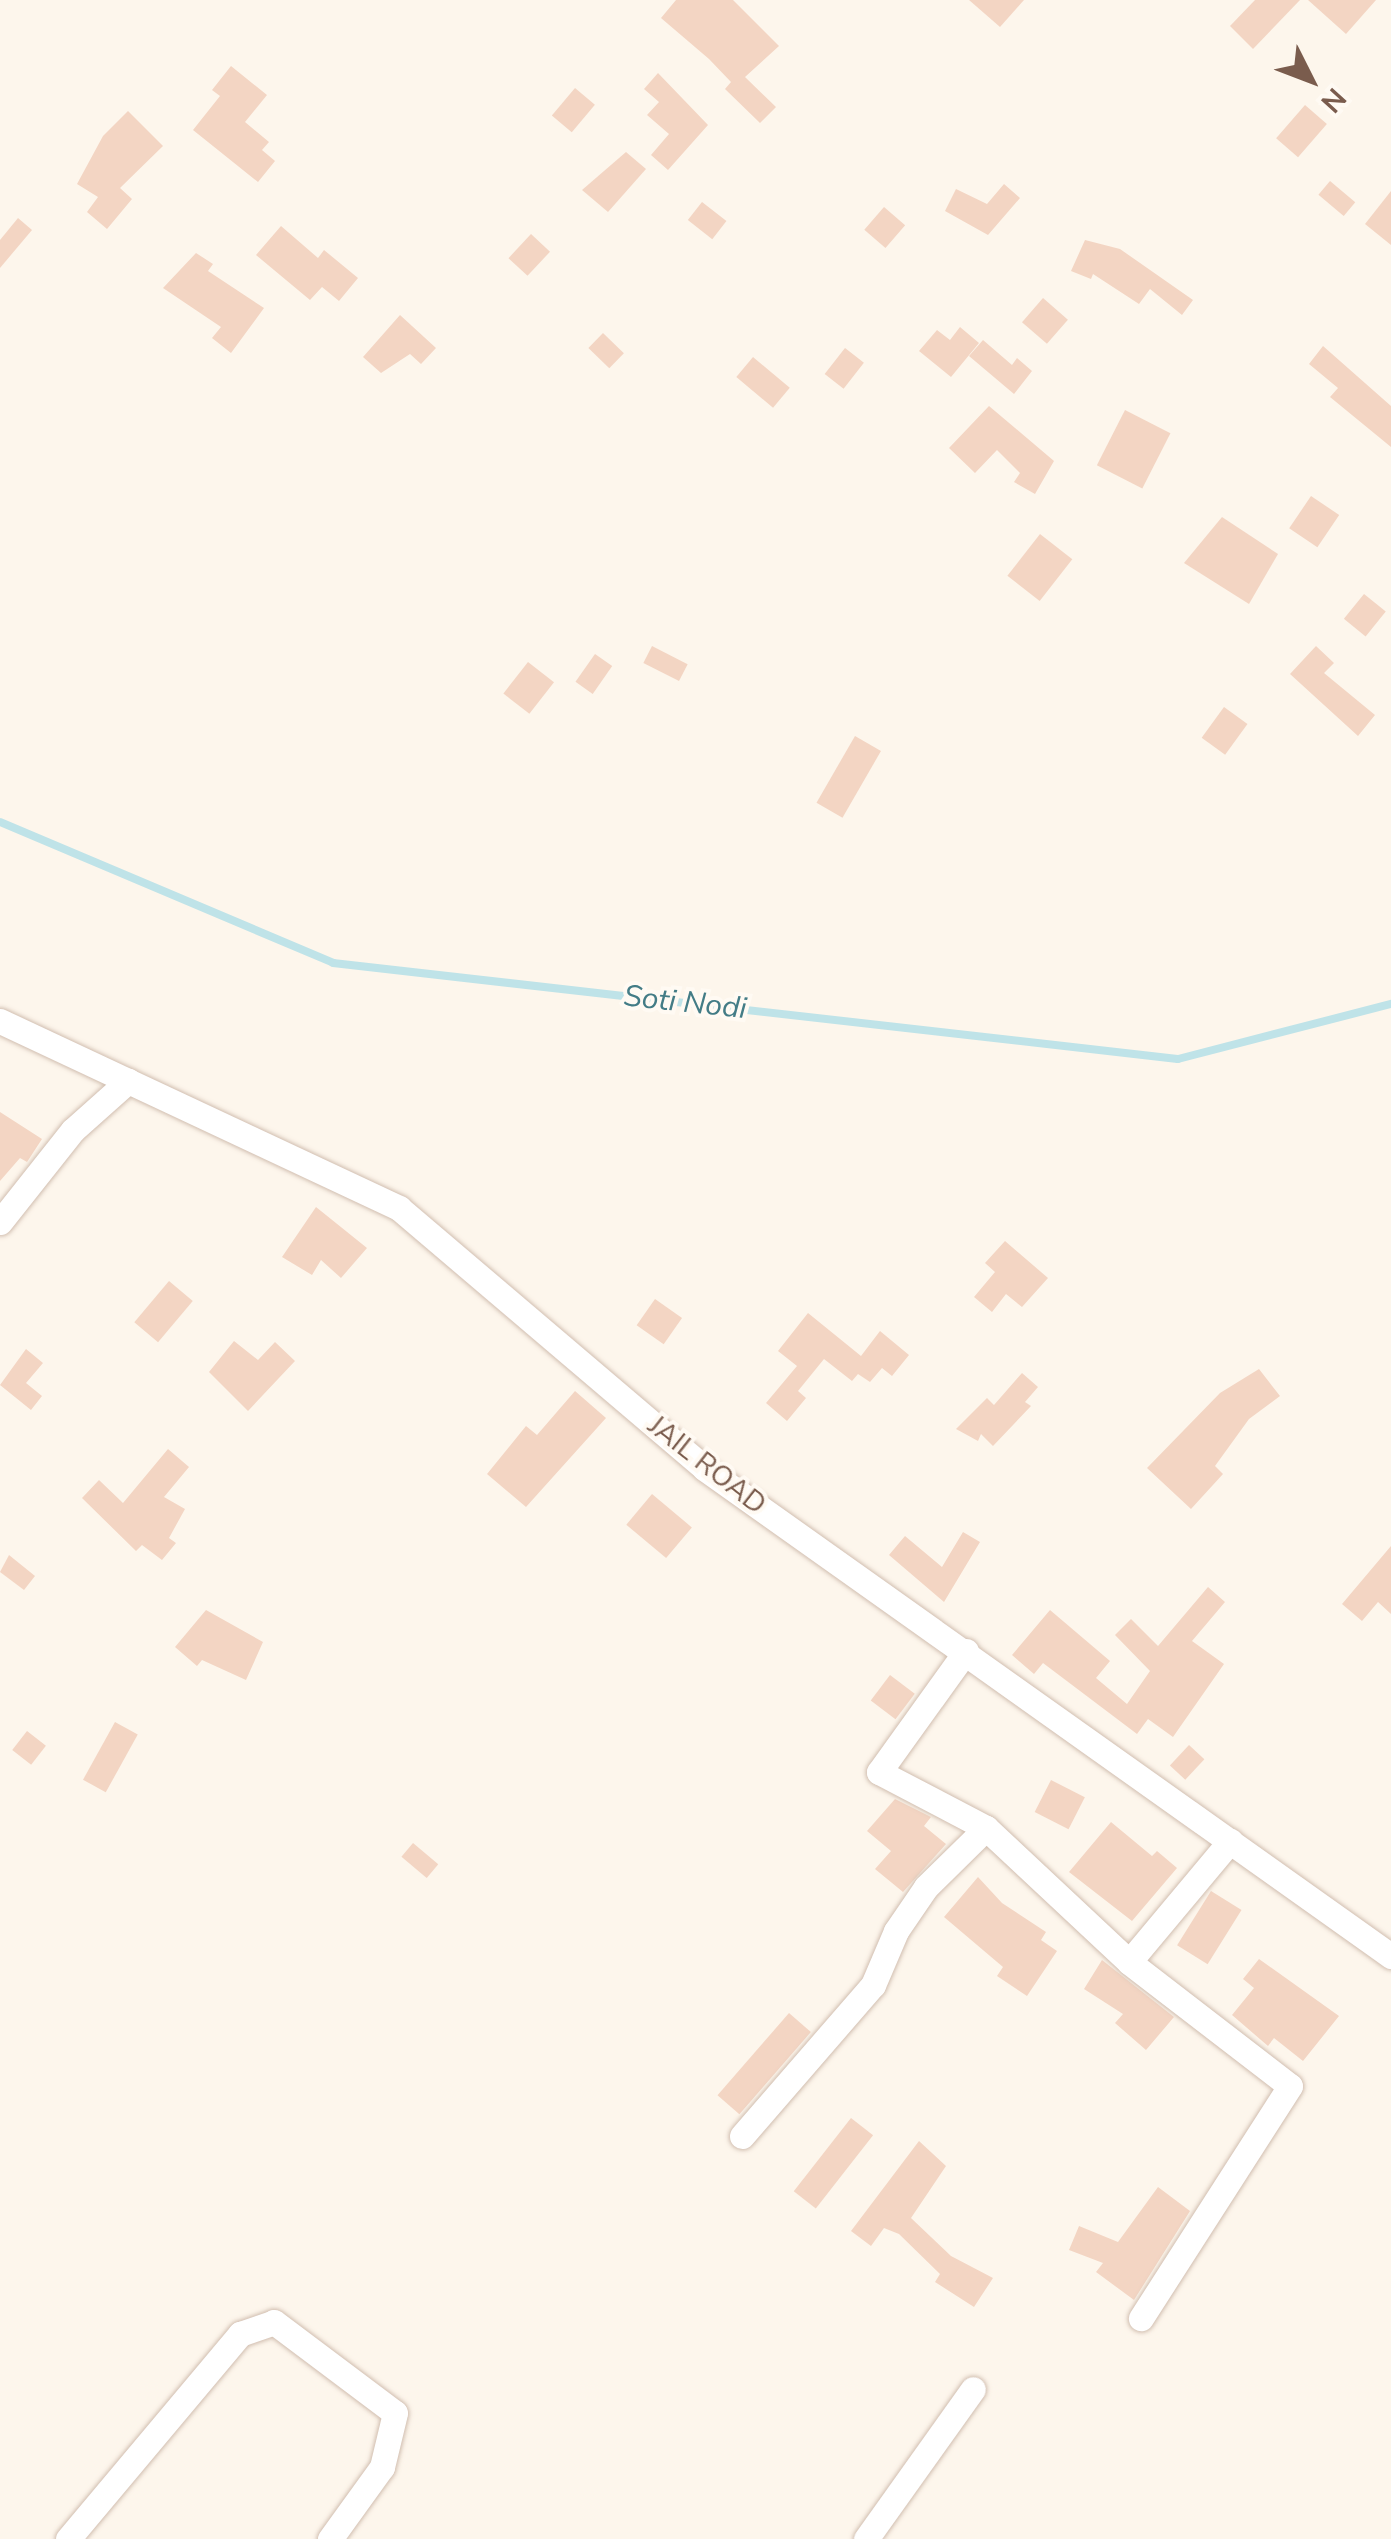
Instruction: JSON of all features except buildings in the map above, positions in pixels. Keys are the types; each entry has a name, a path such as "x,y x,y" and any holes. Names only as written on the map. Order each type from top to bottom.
{"street":[{"name":"JAIL ROAD","path":"0,1021 399,1208 704,1468 1391,1956"},
{"path":"0,1222 73,1130 128,1081"},
{"path":"966,1652 879,1772 986,1828 1129,1962 1290,2086 1141,2318"},
{"path":"742,2136 873,1985 896,1931 926,1888 986,1828"},
{"path":"1129,1962 1230,1841"},
{"path":"68,2539 240,2334 274,2322 395,2414 382,2467 330,2539"},
{"path":"866,2539 973,2389"}],"waterway":[{"name":"Soti Nodi","path":"0,822 333,963 1178,1059 1391,1004"}]}
